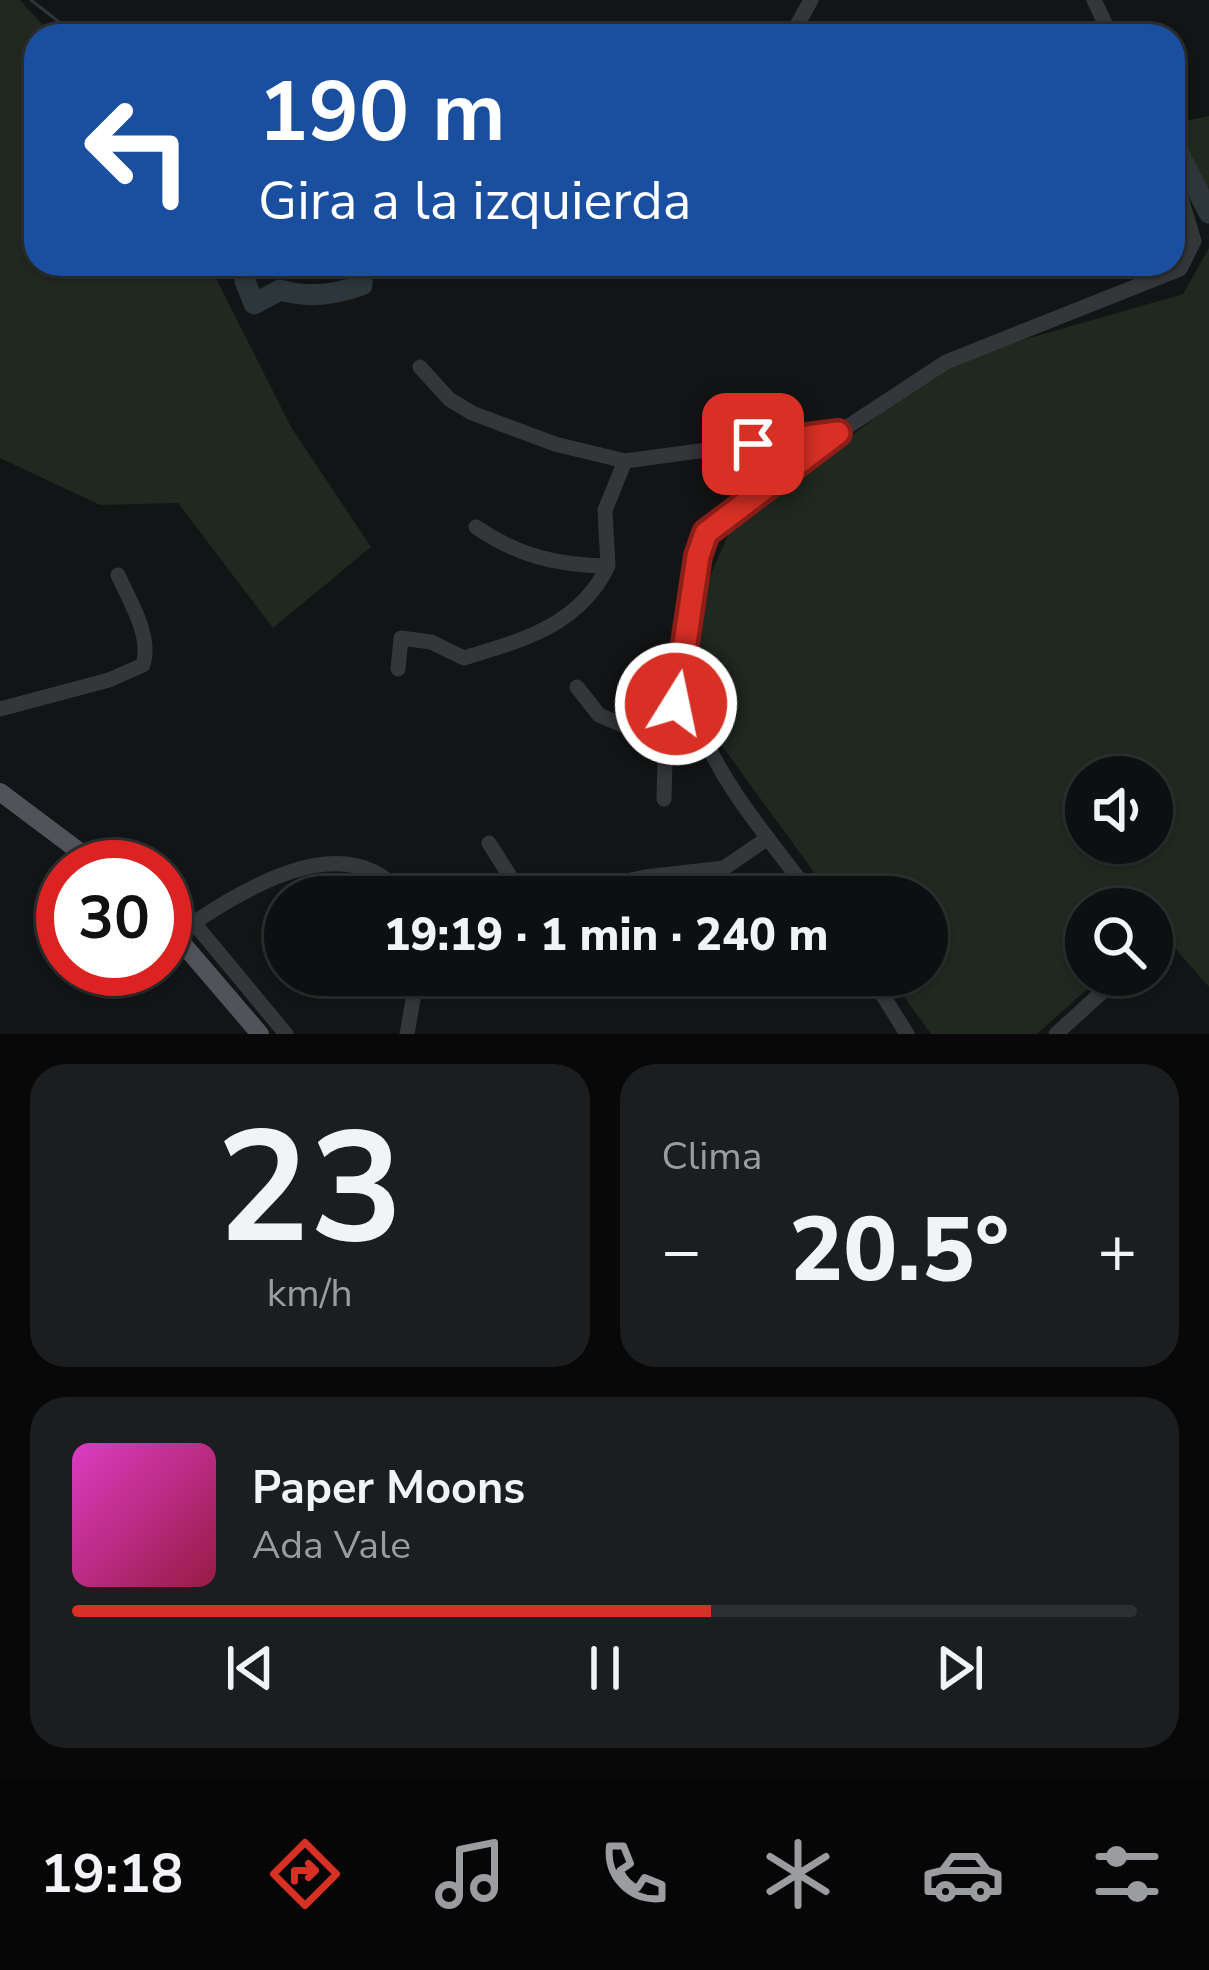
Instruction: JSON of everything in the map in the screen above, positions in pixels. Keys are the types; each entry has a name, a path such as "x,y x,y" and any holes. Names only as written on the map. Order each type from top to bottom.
{"main road":[{"path":"0,792 64,840"},
{"path":"192,945 260,1034"}],"street":[{"path":"1185,211 1194,241 1185,259"},
{"path":"664,799 665,758 674,750 691,591 706,533 838,433 962,354 1162,276"},
{"path":"420,367 449,399 472,413 555,444 626,461 838,433"},
{"path":"398,669 401,638 430,642 464,658 548,632 600,582 608,566 604,509 626,461"},
{"path":"476,527 503,546 542,561 608,566"},
{"path":"0,709 109,680 143,665 147,650 140,623 118,575"},
{"path":"685,664 691,715 702,743 797,876"},
{"path":"577,687 599,715 632,730 665,758"},
{"path":"654,876 724,868 768,838"},
{"path":"489,843 510,876"},
{"path":"279,876 328,864 376,871 381,876"},
{"path":"192,920 264,882"},
{"path":"192,941 286,1034"},
{"path":"407,1034 415,996"},
{"path":"883,996 907,1034"},
{"path":"1056,1034 1098,996"}],"shaded area":[{"path":"0,0 20,0 42,24 24,24 24,276 215,276 291,427 371,547 273,628 178,503 100,505 0,458"},
{"path":"1209,116 1209,202 1185,146 1185,121"},
{"path":"1209,248 1209,987 1173,946 1173,888 1065,888 1065,996 1080,996 1037,1034 931,1034 903,996 948,996 948,876 817,876 698,713 695,611 732,526 952,360 1183,294"}],"waterway":[{"path":"31,0 62,24"},
{"path":"1185,166 1209,213"},
{"path":"241,276 245,281"},
{"path":"245,281 254,304 280,290 331,293 362,285 362,276"}],"route":[{"path":"676,704 698,556 706,533 838,433 753,444"}]}
